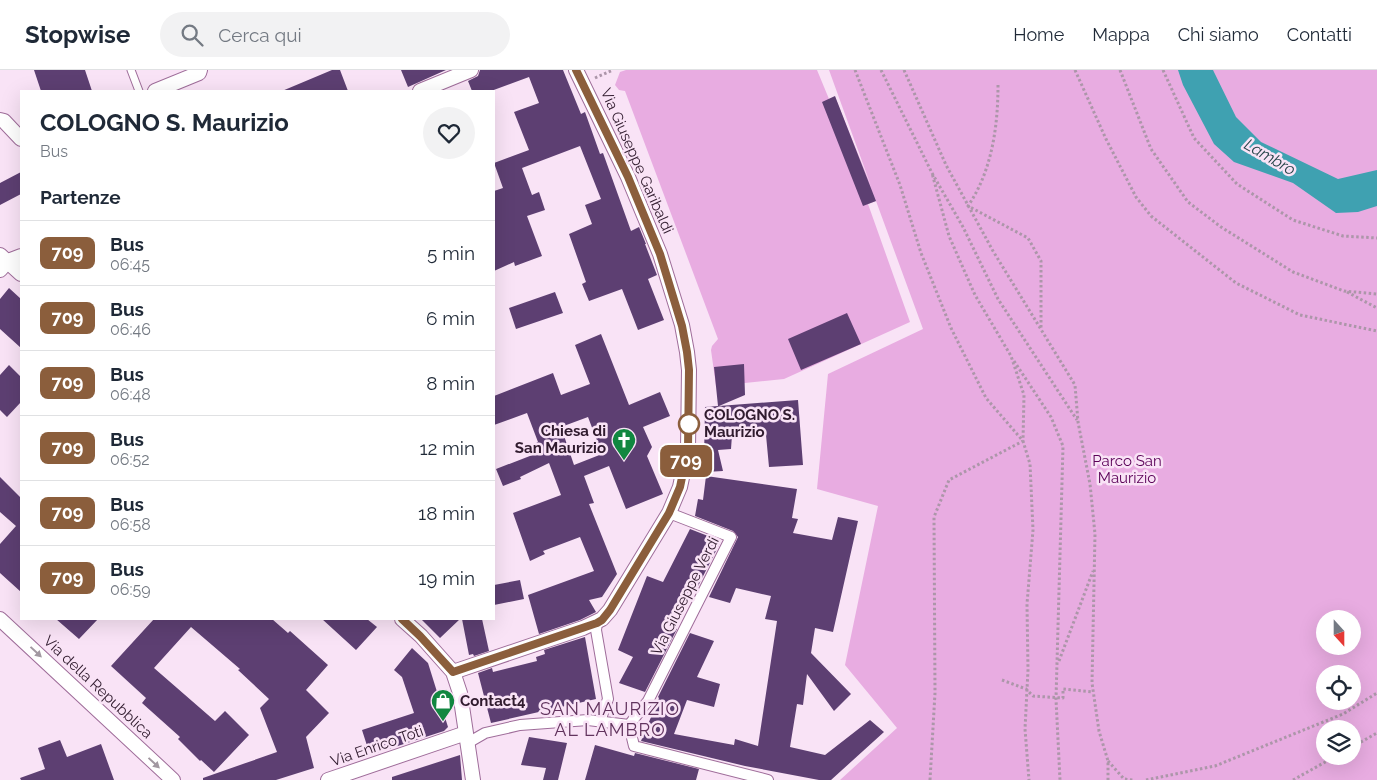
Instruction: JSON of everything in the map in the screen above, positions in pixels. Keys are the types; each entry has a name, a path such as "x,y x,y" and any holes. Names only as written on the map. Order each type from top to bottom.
{"street":[{"path":"157,90 199,73 200,70"},
{"path":"422,90 471,70"},
{"name":"Via Giuseppe Garibaldi","path":"576,70 625,170 652,232 679,316 687,352 690,380 688,449 680,487 669,513 610,610 597,623"},
{"path":"0,120 4,121 20,138"},
{"path":"3,262 20,256"},
{"path":"3,262 20,273"},
{"name":"Via Giuseppe Verdi","path":"629,725 648,701 731,537 669,513"},
{"name":"Via della Repubblica","path":"0,618 173,780"},
{"path":"403,620 453,672 460,693 473,780"},
{"path":"453,672 597,623 596,630 608,699 600,721"},
{"path":"466,739 520,725 588,720 600,721 629,725 634,746 768,780"},
{"name":"Via Enrico Toti","path":"328,780 466,739"}],"lane":[{"path":"131,70 139,90"}],"path":[{"path":"855,70 900,185 921,253 950,328 986,398 1023,440"},
{"path":"881,70 932,173 963,227 998,299 1078,422"},
{"path":"904,70 946,165 968,206 993,251 1075,385 1078,422 1090,484 1095,534 1092,683 1099,731 1108,761 1108,780"},
{"path":"1076,70 1106,139 1136,197 1151,216 1236,283 1300,315 1377,331"},
{"path":"1120,70 1151,149 1188,202 1221,227 1293,272 1344,291 1377,308"},
{"path":"1163,70 1194,138 1237,184 1293,220 1343,236 1377,238"},
{"path":"968,206 979,190 991,152 998,110 998,85"},
{"path":"932,173 949,236 974,295 1010,356 1051,417 1063,446 1056,699 1060,780"},
{"path":"968,206 1028,238 1041,261 1041,331"},
{"path":"1344,291 1377,294"},
{"path":"1010,356 1024,395 1023,440 1030,464 1033,530 1027,604 1028,670 1025,729 1029,780"},
{"path":"930,780 935,693 934,517 949,480 1023,440"},
{"path":"1058,663 1094,568"},
{"path":"1002,680 1026,689 1033,696 1062,698 1063,689 1093,692"},
{"path":"1146,780 1215,766 1342,714 1377,693"},
{"path":"1361,742 1377,733"},
{"path":"1108,761 1124,779 1133,780"},
{"path":"1293,780 1320,765"}],"green space":[{"name":"Parco San Maurizio","path":"626,70 817,70 829,99 835,97 871,186 829,70 1377,70 1377,780 840,780 897,728 845,665 878,506 817,489 828,374 923,329 876,201 868,204 910,322 784,379 716,386 711,350 718,339 625,91 619,90 615,85 620,72"}],"water":[{"name":"Lambro","path":"1178,70 1213,70 1236,117 1261,142 1338,179 1377,170 1377,206 1358,212 1336,213 1293,183 1234,162 1214,144 1183,85"}],"building":[{"path":"34,70 85,70 92,90 41,90"},
{"path":"332,70 340,70 348,90 284,90"},
{"path":"401,70 446,70 408,87"},
{"path":"480,70 563,70 581,114 585,112 600,154 603,153 631,231 639,227 646,244 657,275 648,279 664,320 638,330 622,289 589,301 582,284 586,282 569,234 592,224 585,205 601,199 580,146 522,168 532,195 539,192 545,210 527,216 542,256 515,266 514,262 495,271 495,191 503,188 495,163 529,150 514,112 539,103 529,77 494,90 472,90 468,81 478,76"},
{"path":"835,96 876,201 863,206 822,102"},
{"path":"20,173 20,195 0,205 0,183"},
{"path":"9,288 20,298 20,347 0,329 0,299"},
{"path":"555,292 563,313 516,329 509,308"},
{"path":"847,313 861,344 801,370 788,339"},
{"path":"601,334 629,405 660,392 670,416 643,427 652,447 647,456 663,494 626,509 609,466 584,476 594,503 589,504 617,574 602,597 589,600 596,612 580,620 539,634 528,595 594,571 580,537 543,551 545,554 530,561 513,513 561,495 549,463 520,477 521,479 503,486 496,469 535,454 532,445 538,442 527,413 495,425 495,396 553,373 561,395 590,384 575,345","holes":["588,417 602,454 574,465 561,427"]},
{"path":"744,364 745,395 719,406 798,400 803,465 769,467 766,435 732,435 731,449 718,450 723,471 706,472 708,459 704,459 705,407 718,406 714,367"},
{"path":"9,365 20,376 20,403 7,417 0,410 0,375"},
{"path":"706,476 797,489 792,518 798,519 793,533 832,540 838,517 858,521 833,632 815,628 811,653 851,694 834,711 807,674 803,705 797,704 790,747 825,755 870,720 884,732 831,780 819,780 745,766 641,741 658,697 690,633 714,641 697,677 720,684 714,707 687,700 674,734 734,745 735,739 758,746 777,621 765,619 771,596 736,588 730,603 709,597 738,537 733,531 695,516 698,499 703,500"},
{"path":"0,477 20,497 20,591 0,573 0,544 16,526 0,512"},
{"path":"690,529 721,541 695,592 689,591 674,628 677,629 645,692 619,683 633,657 618,650 647,576 663,582"},
{"path":"520,580 524,599 495,605 495,585"},
{"path":"57,620 97,620 79,639"},
{"path":"153,620 273,620 288,633 290,631 328,665 306,690 329,713 306,737 314,768 276,780 203,780 203,778 277,752 260,708 269,699 238,670 240,669 191,627 154,668 215,721 225,711 249,735 214,772 178,739 180,737 142,703 146,698 111,666"},
{"path":"323,620 368,620 377,627 356,650"},
{"path":"422,620 459,620 440,638"},
{"path":"462,620 482,620 489,651 474,656 473,654 469,655"},
{"path":"585,637 596,699 491,723 478,673 492,668 493,672 537,661 536,657 545,654 544,650"},
{"path":"412,648 428,663 448,727 444,731 370,755 362,730 414,713 402,677 394,670"},
{"path":"529,737 567,743 558,780 543,780 546,768 521,765"},
{"path":"60,740 67,757 101,744 114,780 21,780 20,778 45,769 38,748"},
{"path":"595,745 634,756 635,753 699,769 696,780 585,780"},
{"path":"460,755 462,780 392,780 392,777"}],"bus line":[{"name":"709","path":"403,620 453,672 597,623 610,610 669,513 680,487 688,449 690,393 687,352 682,326 652,232 576,70"}],"place":[{"name":"COLOGNO S. Maurizio","path":"689,424"},
{"name":"Chiesa di San Maurizio","path":"624,461"},
{"name":"Contact4","path":"443,722"}],"district":[{"name":"SAN MAURIZIO AL LAMBRO","path":"610,718"}]}
